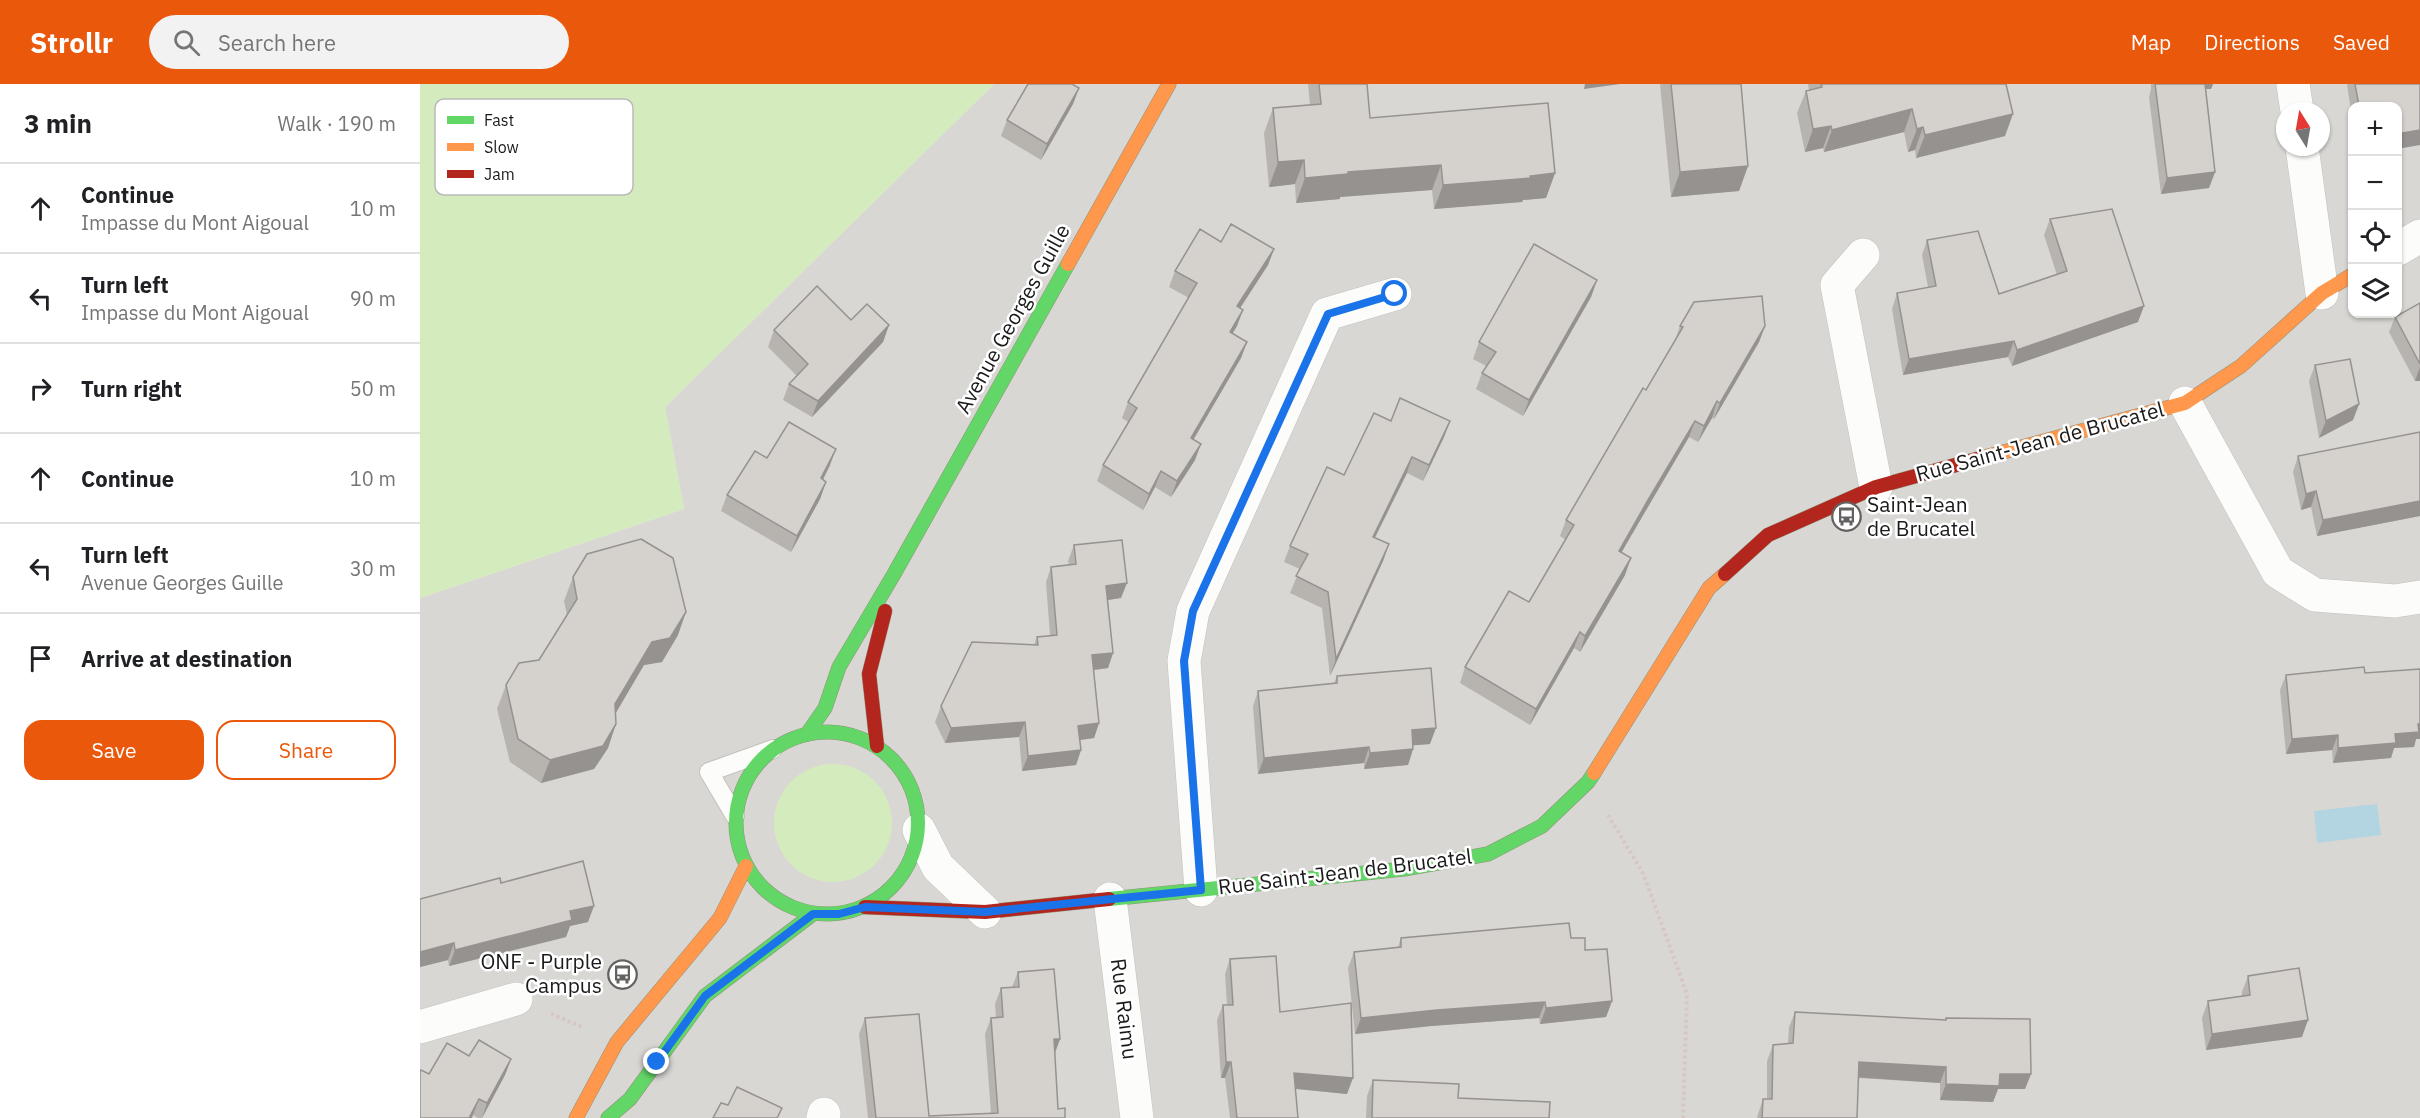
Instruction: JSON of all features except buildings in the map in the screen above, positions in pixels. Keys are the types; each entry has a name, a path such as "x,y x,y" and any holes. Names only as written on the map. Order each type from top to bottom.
{"street":[{"name":"Avenue Georges Guille","path":"807,734 825,708 839,667 894,574 1169,84"},
{"path":"2293,84 2296,102"},
{"path":"2303,156 2322,292"},
{"path":"2402,246 2420,236"},
{"path":"1863,255 1837,285 1876,487"},
{"name":"Rue Saint-Jean de Brucatel","path":"865,907 985,912 1404,869 1488,854 1542,826 1588,782 1709,588 1768,535 1876,487 2185,403 2241,366 2322,292 2348,277"},
{"path":"1201,890 1184,661 1193,611 1328,314 1395,294"},
{"path":"2185,403 2278,572 2315,595 2395,601 2420,597"},
{"name":"Avenue Georges Guille","path":"878,746 869,674 894,574"},
{"path":"828,731 850,734 878,746 895,760 908,779 917,804 919,830 914,855 901,877 885,894 865,907 839,914 813,914 791,908 772,896 757,882 746,866 737,843 735,816 739,796 747,778 758,762 773,749 789,739 807,734 828,731"},
{"path":"919,830 938,867 985,912"},
{"path":"576,1118 617,1042 720,918 746,866"},
{"name":"Rue Raimu","path":"1110,899 1137,1118"},
{"path":"608,1118 630,1099 705,996 813,914"},
{"path":"420,1027 516,999"}],"lane":[{"path":"735,816 709,772 773,749"}],"path":[{"path":"1588,782 1643,873 1686,994 1683,1118"},
{"path":"516,999 617,1042"}],"shaded area":[{"path":"994,84 2420,84 2420,1118 420,1118 420,598 684,509 665,407"}],"green space":[{"path":"420,84 994,84 665,407 684,509 420,598"},
{"path":"833,764 866,774 882,790 892,823 882,856 866,872 833,882 800,872 784,856 774,823 784,790 800,774"}],"water":[{"path":"2377,804 2381,835 2317,843 2314,811"}],"traffic: fast":[{"path":"807,734 825,708 839,667 894,574 1068,264"},
{"path":"827,732 845,733 862,739 878,747 892,758 903,772 911,788 917,805 918,823 917,841 911,858 903,874 892,888 878,899 862,907 845,913 827,914 809,913 792,907 776,899 762,888 751,874 743,858 737,841 736,823 737,805 743,788 751,772 762,758 776,747 792,739 809,733 827,732"},
{"path":"1109,899 1404,869 1488,854 1542,826 1588,782 1594,773"},
{"path":"608,1118 630,1099 705,996 813,914"}],"traffic: slow":[{"path":"1068,264 1169,84"},
{"path":"1981,458 2185,403 2241,366 2322,293 2348,277"},
{"path":"1594,773 1709,588 1725,574"},
{"path":"576,1118 617,1042 720,918 746,866"}],"traffic: jam":[{"path":"1725,574 1768,535 1876,487 1981,458"},
{"path":"877,746 869,674 885,611"},
{"path":"865,907 985,912 1109,899"}],"place":[{"name":"Saint-Jean de Brucatel","path":"1846,517"},
{"name":"ONF - Purple Campus","path":"623,974"}],"route":[{"path":"657,1062 705,996 813,914 839,914 865,907 985,912 1201,890 1184,661 1193,611 1328,314 1395,294"}]}
